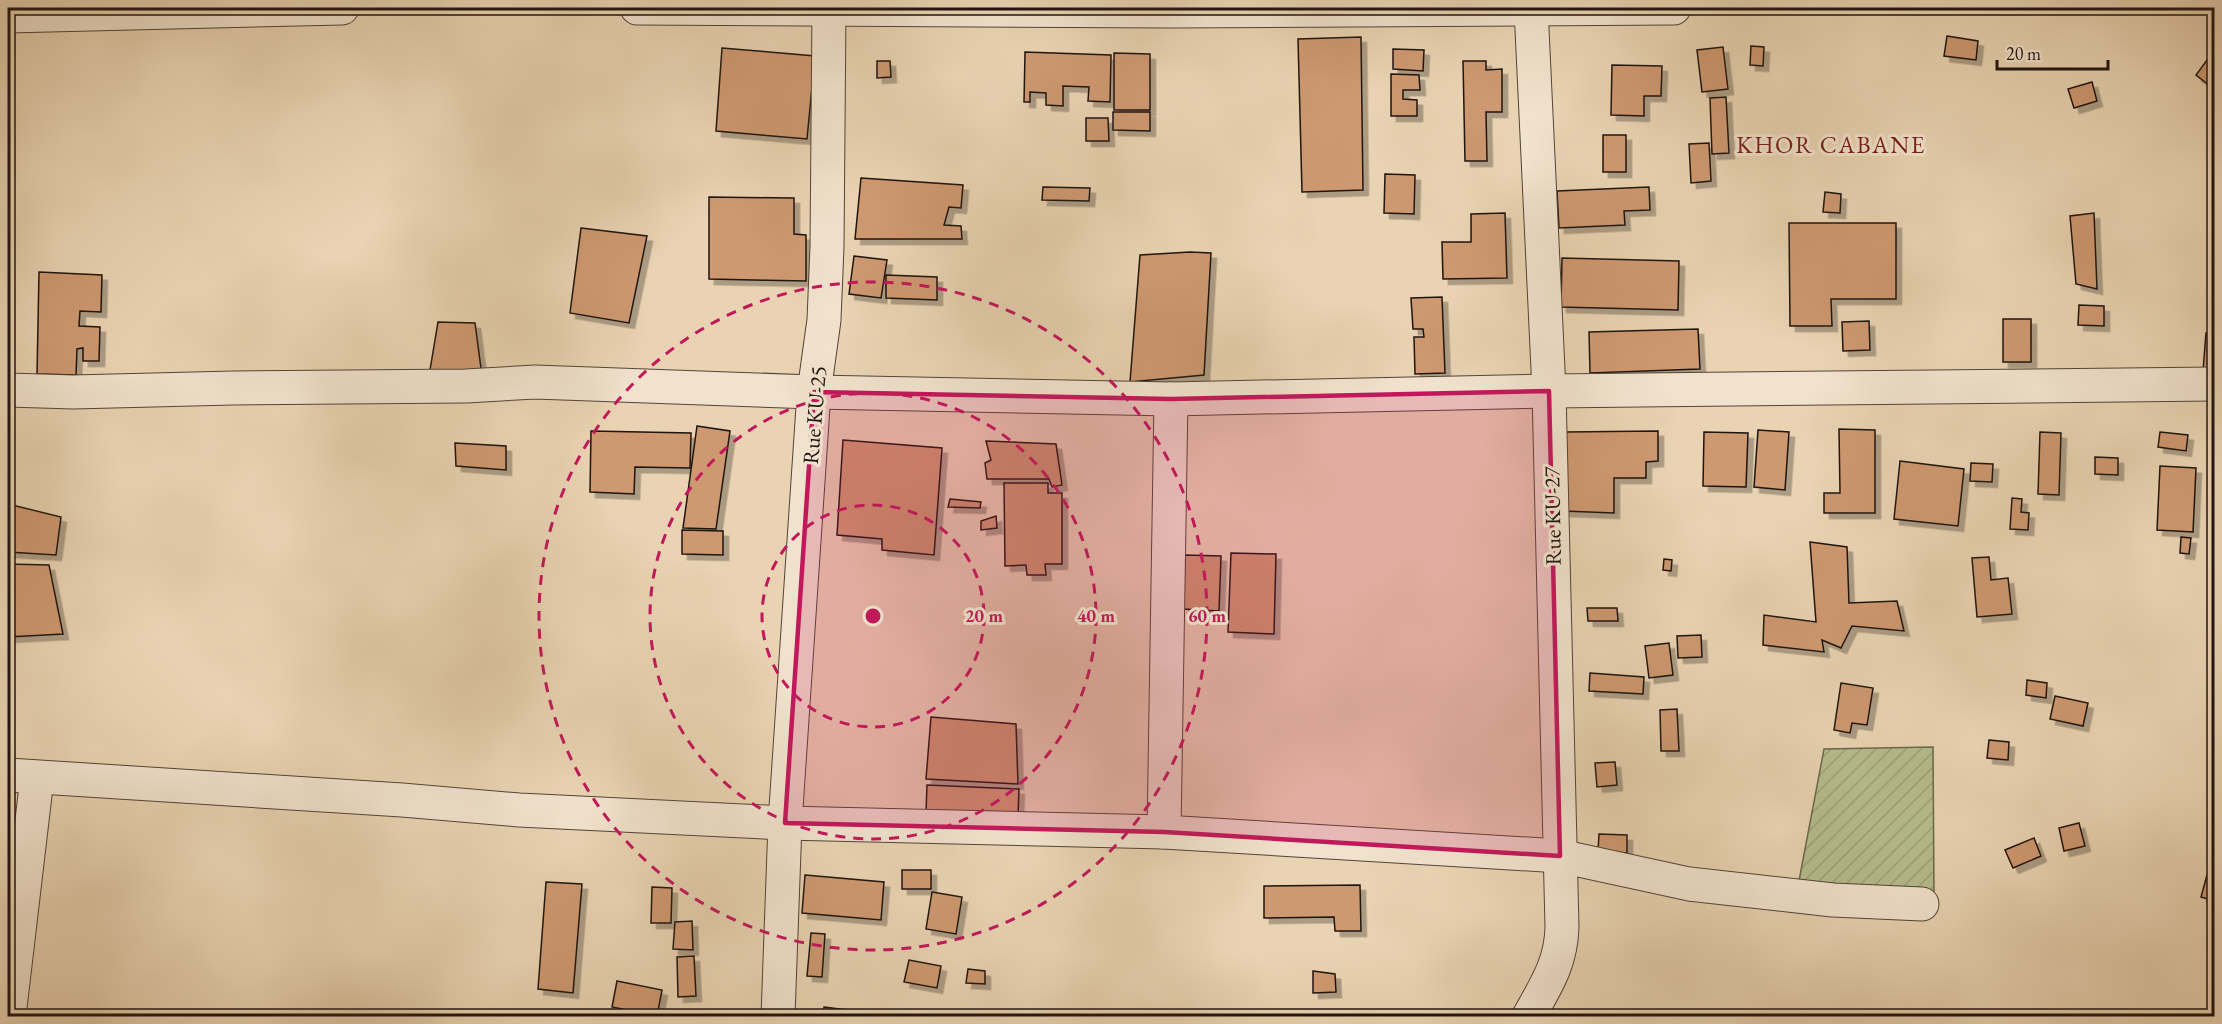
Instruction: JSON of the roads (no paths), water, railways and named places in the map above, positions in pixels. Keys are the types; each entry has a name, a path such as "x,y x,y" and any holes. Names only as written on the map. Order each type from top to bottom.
{"street":[{"path":"8,16 104,10 342,8"},
{"path":"637,8 1674,8"},
{"name":"Rue KU-25","path":"778,1017 785,823 814,392 824,320 827,247 829,9"},
{"name":"Rue KU-27","path":"1529,1017 1553,971 1562,946 1549,391 1531,9"},
{"path":"8,390 74,392 466,386 535,382 814,392 1171,399 1549,391 2214,384"},
{"path":"1164,832 1171,399"},
{"path":"9,1017 22,776 402,800 519,810 785,823 1164,832 1560,856 1689,884 1833,900 1923,904"}],"district":[{"name":"KHOR CABANE","path":"1831,145"}]}
